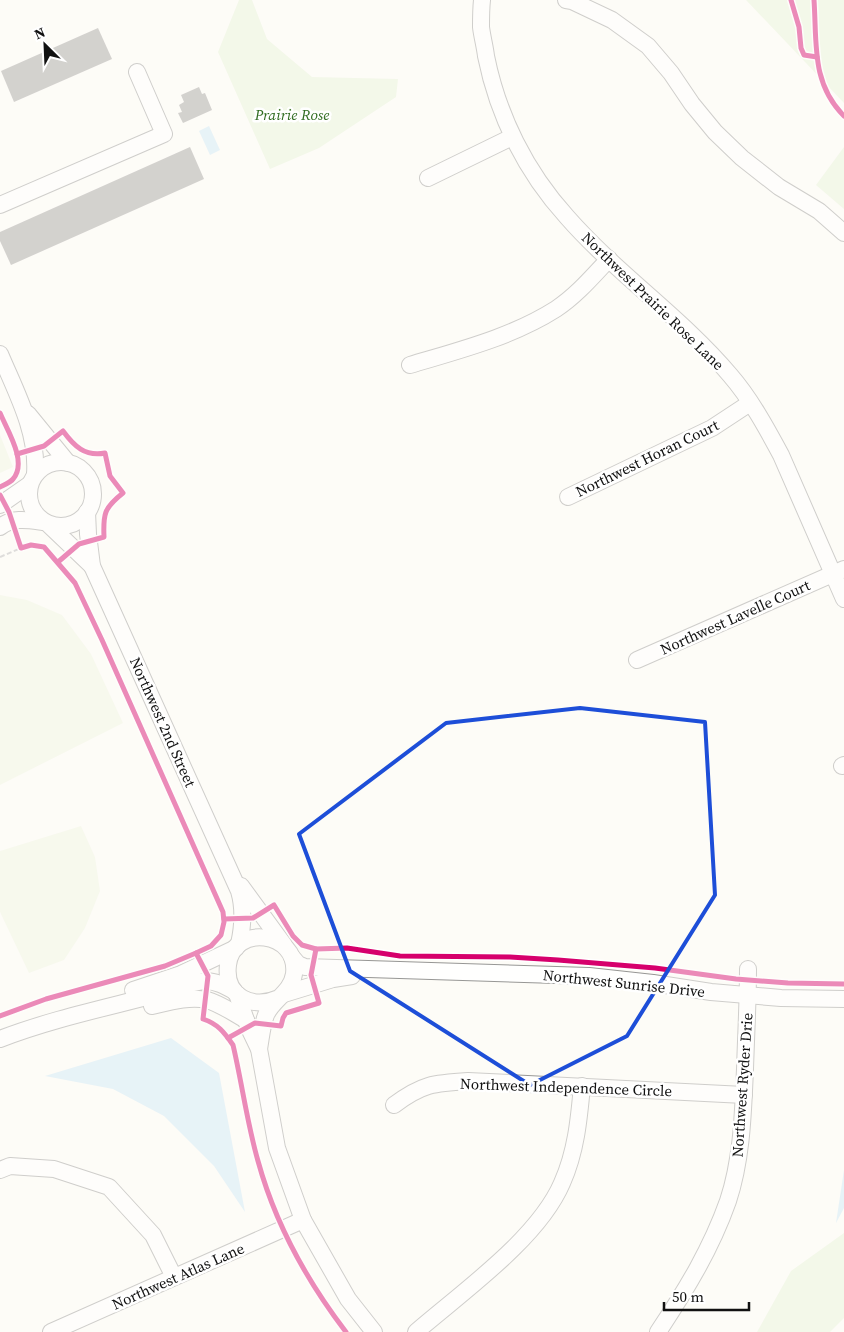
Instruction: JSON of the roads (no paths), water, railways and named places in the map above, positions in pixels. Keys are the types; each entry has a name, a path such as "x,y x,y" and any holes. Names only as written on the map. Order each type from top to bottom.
{"street":[{"name":"Northwest Prairie Rose Lane","path":"482,0 481,28 490,76 512,137 538,181 566,217 703,345 732,376 781,455 838,571 844,599"},
{"path":"566,0 612,20 648,46 671,73 714,132 742,158 779,187 819,211 844,233"},
{"path":"0,205 164,134 137,72"},
{"path":"428,178 512,137"},
{"path":"410,365 486,342 523,327 557,308 584,286 609,259"},
{"name":"Northwest 2nd Street","path":"0,354 24,409 36,460 28,495 30,505 35,515 92,566"},
{"name":"Northwest Horan Court","path":"568,497 712,428 750,403"},
{"name":"Northwest 2nd Street","path":"24,409 68,463 83,470 90,479 93,499 87,512 92,566 234,879 242,903 242,931 238,946"},
{"path":"0,505 32,479 43,467 54,463 68,463"},
{"path":"6,524 25,519 65,527 75,524 84,518 87,512"},
{"name":"Northwest Lavelle Court","path":"637,660 838,571"},
{"name":"Northwest 2nd Street","path":"234,879 247,893 290,954"},
{"path":"78,1014 103,1000 181,974 254,938 271,938 280,943 290,954 294,975 291,984 266,1015 259,1049"},
{"path":"238,946 228,963 228,974 259,1049 277,1148 303,1220 348,1299 374,1332"},
{"name":"Northwest Sunrise Drive","path":"290,954 298,964 305,967 589,976 781,998 844,999"},
{"name":"Northwest Ryder Drie","path":"658,1332 708,1250 728,1199 739,1155 744,1095 748,969"},
{"name":"Northwest Sunrise Drive","path":"282,996 333,979 360,974 404,971"},
{"path":"0,1039 29,1028 198,982 215,982 258,1004 269,1002 282,996"},
{"path":"78,1014 100,1016 195,999 216,1004 246,1020"},
{"name":"Northwest Independence Circle","path":"394,1105 411,1092 426,1085 468,1081 744,1095"},
{"path":"416,1332 505,1256 533,1227 549,1206 562,1184 576,1137 582,1086"},
{"path":"0,1170 10,1166 54,1169 109,1187 153,1235 174,1277"},
{"name":"Northwest Atlas Lane","path":"51,1332 303,1220"}],"water":[{"path":"209,126 220,150 210,155 199,131"},
{"path":"171,1038 219,1073 245,1212 214,1166 164,1116 113,1089 45,1076"},
{"path":"844,1170 844,1208 836,1223"}],"park label":[{"name":"Prairie Rose","path":"292,114"}]}
